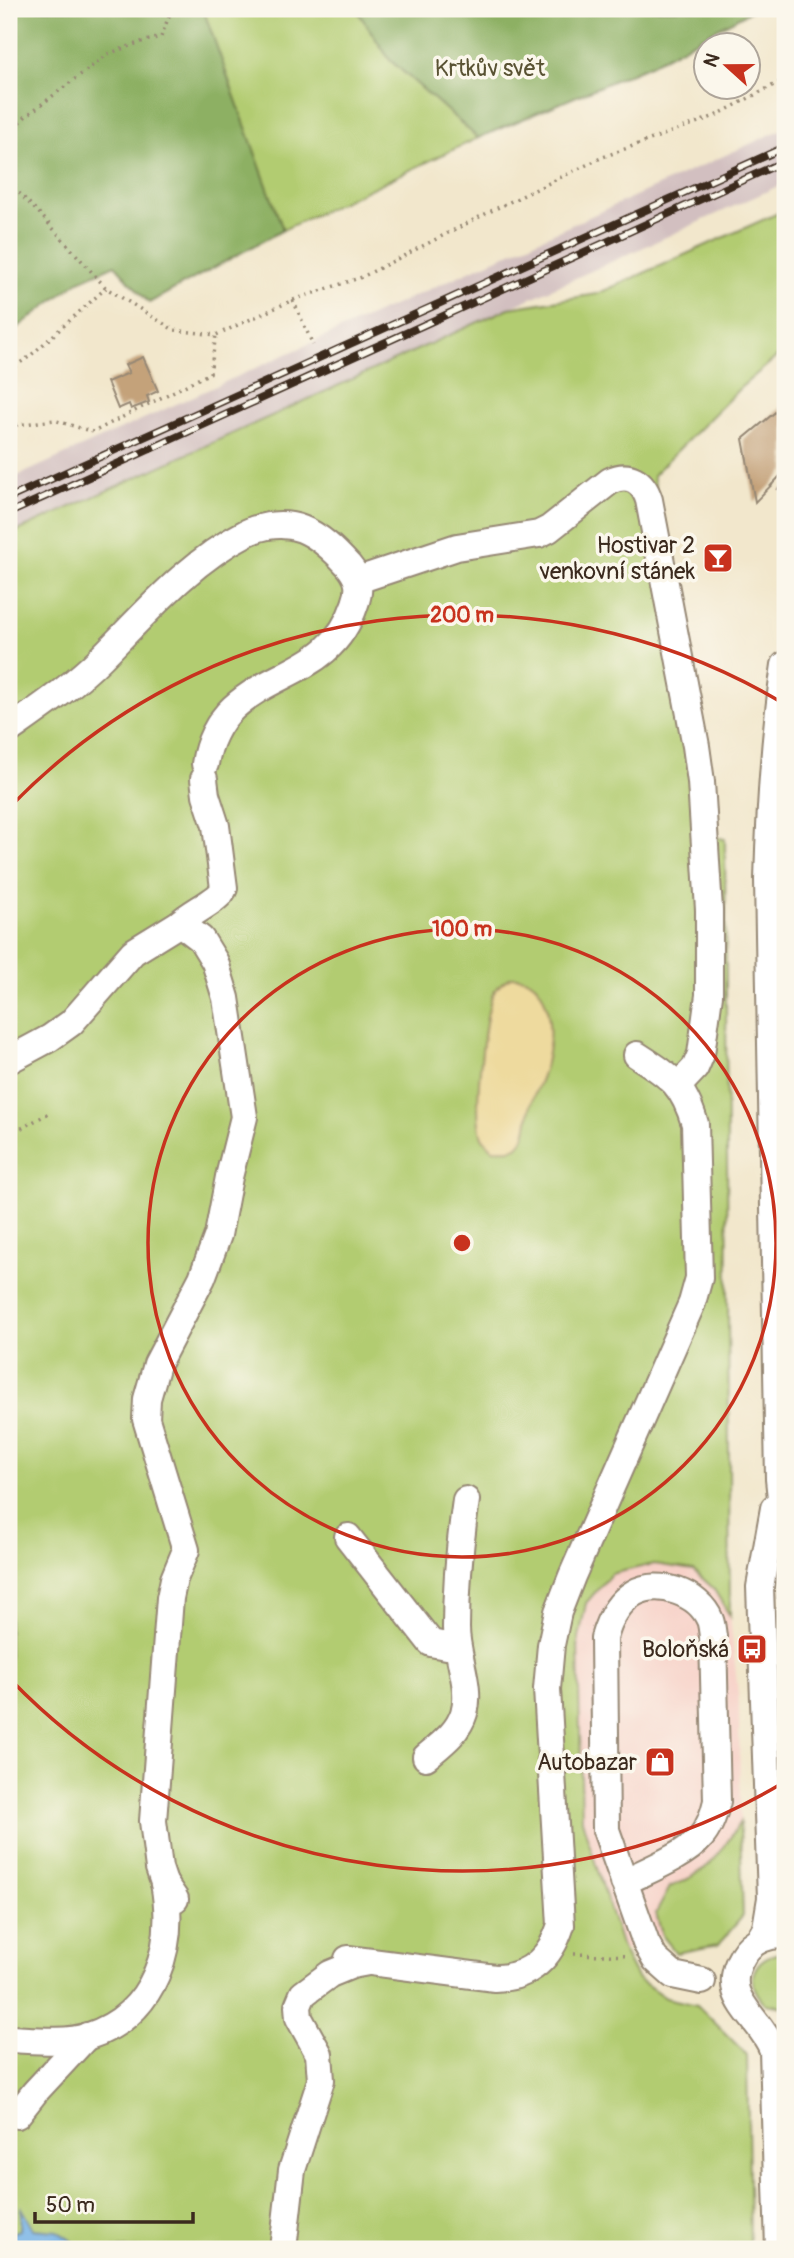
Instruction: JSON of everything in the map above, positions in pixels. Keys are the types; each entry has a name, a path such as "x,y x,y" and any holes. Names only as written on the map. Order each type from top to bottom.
{"street":[{"path":"358,580 457,547 538,534 561,520 610,481 618,478 631,478 643,485 649,500 696,746 701,782 709,910 709,995 701,1054 695,1068 678,1086"},
{"path":"9,730 99,660 145,612 214,553 255,529 286,525 313,534 341,558 358,580 353,612 336,639 321,655 250,695 231,710 212,739 204,771 225,888 218,897 133,952 71,1023 50,1038 9,1060"},
{"path":"759,1940 766,1928 771,1898 760,1587 779,1479 782,1417 768,880 770,788 776,720 785,665"},
{"path":"9,2039 76,2038 114,2024 126,2015 148,1990 162,1964 167,1934 170,1891 155,1848 154,1792 170,1598 174,1579 186,1550 146,1419 147,1399 157,1364 212,1254 244,1117 226,998 215,962 201,939 180,923"},
{"path":"283,2249 292,2169 321,2080 319,2054 299,2018 298,2006 308,1989 330,1974 359,1961 509,1978 531,1968 551,1950 561,1926 548,1689 553,1634 572,1576 692,1303 699,1278 695,1124 688,1101 678,1086 663,1071 637,1055"},
{"path":"779,1479 785,1536"},
{"path":"426,1757 457,1727 464,1713 466,1700 457,1644 459,1550 466,1500"},
{"path":"348,1537 431,1643 446,1646 457,1644"},
{"path":"624,1882 686,1849 701,1838 712,1819 717,1801 713,1636 710,1619 686,1595 652,1587 635,1593 621,1604 609,1620 604,1638 606,1830 624,1882 649,1949 662,1968 673,1975 702,1980"},
{"path":"779,2249 773,2050 764,2030 739,2001 734,1980 737,1964 746,1950 759,1940 785,1935"},
{"path":"753,2019 766,2026 785,2027"},
{"path":"17,2115 87,2036"}],"path":[{"path":"9,132 108,54 161,37 169,16 168,10 155,9"},
{"path":"9,183 106,288 174,330 216,335 293,300 362,277 603,158 715,116 785,79"},
{"path":"9,370 29,357 106,288"},
{"path":"293,300 313,345"},
{"path":"9,426 54,420 93,432 210,373 216,335"},
{"path":"771,485 785,492"},
{"path":"9,1135 51,1112"},
{"path":"551,1950 566,1954 626,1957 649,1949"}],"shaded area":[{"path":"785,128 785,183 9,535 9,480"},
{"name":"Autobazar","path":"654,1564 693,1569 713,1588 730,1616 739,1703 740,1822 715,1861 689,1880 670,1887 656,1913 662,1935 623,1951 582,1820 578,1642 586,1603 611,1573"}],"green space":[{"path":"9,9 203,9 283,230 149,303 115,265 79,281 9,334"},
{"name":"Krtkův svět","path":"203,9 356,9 390,60 478,138 283,230"},
{"name":"Krtkův svět","path":"356,9 754,9 711,32 692,32 692,42 650,65 478,138 390,60"},
{"path":"785,210 785,350 740,388 653,475 710,776 713,837 725,839 730,1616 713,1588 693,1570 654,1564 611,1574 586,1603 578,1643 582,1820 623,1951 637,1978 666,1998 697,2005 747,2055 750,2249 9,2249 9,535 509,308 597,294"},
{"path":"740,1822 743,1916 718,1945 676,1953 662,1935 656,1913 670,1887 695,1875 712,1862"},
{"path":"785,1954 784,2007 766,2004 759,1996 753,1980 757,1966 763,1960"}],"sand":[{"path":"511,977 525,978 535,985 542,995 549,1022 548,1051 522,1141 514,1148 493,1149 482,1137 479,1126 480,1067 492,996 500,985"}],"water":[{"path":"21,2208 33,2229 57,2231 84,2249 9,2249 9,2234 20,2230"}],"building":[{"path":"143,357 158,391 147,396 149,402 131,409 129,404 118,409 107,382 129,373 125,365"},
{"path":"785,404 785,471 755,502 743,439"}],"railway":[{"path":"9,498 785,147"},
{"path":"9,513 785,161"}],"place":[{"name":"Hostivar 2 venkovní stánek","path":"718,558"},
{"name":"Boloňská","path":"752,1649"},
{"name":"Autobazar","path":"660,1762"}]}
